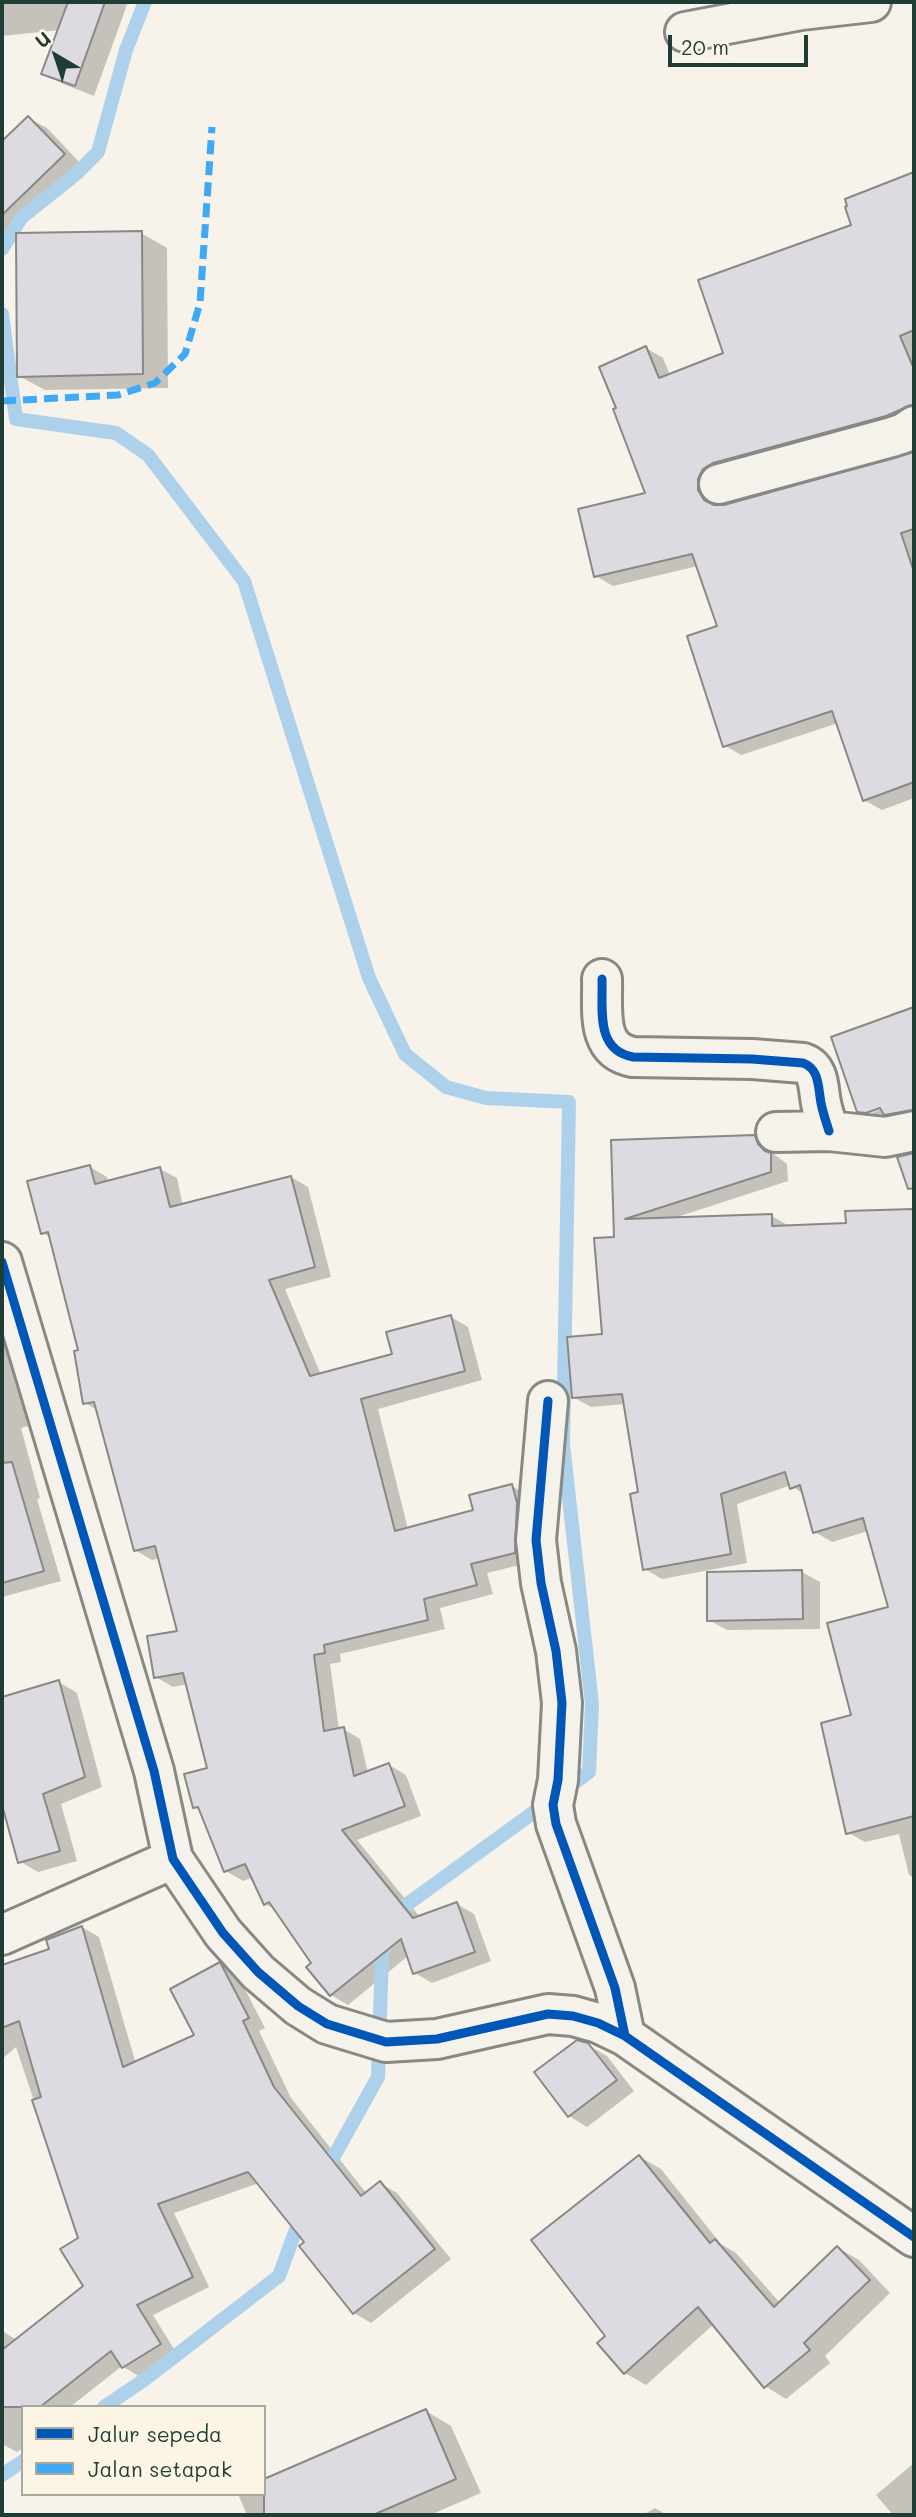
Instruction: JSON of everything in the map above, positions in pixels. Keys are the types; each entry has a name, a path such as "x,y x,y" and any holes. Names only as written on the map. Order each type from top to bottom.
{"street":[{"path":"685,32 801,6 871,2"},
{"path":"719,484 892,437 914,426"},
{"path":"602,979 607,1040 620,1054 633,1057 752,1059 803,1063 813,1069 818,1081 829,1131"},
{"path":"776,1132 829,1131 885,1137 914,1131"},
{"path":"2,1262 154,1771 173,1859 223,1933 258,1972 298,2006 327,2024 386,2042 437,2039 548,2014 573,2016 598,2023 625,2036 914,2237"},
{"path":"548,1401 536,1540 541,1583 556,1651 562,1703 561,1749 553,1805 556,1824 615,1987 625,2036"},
{"path":"2,1935 173,1859"}],"building":[{"path":"68,2 105,2 75,86 41,74"},
{"path":"28,116 65,154 2,215 2,141"},
{"path":"914,172 914,330 900,336 914,369 914,404 886,416 713,463 703,469 698,479 698,490 704,500 714,505 724,505 914,452 914,529 901,533 914,572 914,782 863,801 832,711 723,747 687,636 717,626 692,554 594,577 578,509 645,493 599,367 646,346 659,378 723,353 698,280 851,225 845,199"},
{"path":"142,231 143,374 17,377 16,233"},
{"path":"914,1007 914,1110 884,1115 880,1108 866,1113 857,1112 831,1037"},
{"path":"755,1135 758,1144 771,1153 771,1172 625,1219 772,1214 772,1226 846,1223 845,1211 914,1209 914,1816 846,1834 821,1723 851,1715 827,1623 888,1607 863,1518 813,1533 800,1485 790,1489 785,1472 721,1494 731,1554 643,1570 630,1494 638,1492 622,1394 572,1398 567,1337 602,1334 594,1238 614,1237 611,1140"},
{"path":"914,1153 914,1188 908,1189 897,1157"},
{"path":"90,1165 95,1184 160,1167 170,1207 291,1176 315,1267 269,1280 310,1376 392,1354 386,1332 451,1315 465,1371 361,1399 395,1531 473,1510 469,1495 512,1484 517,1503 515,1553 471,1564 477,1585 424,1599 428,1620 324,1645 325,1653 314,1655 324,1731 344,1727 354,1776 389,1763 405,1806 342,1830 413,1918 457,1902 475,1952 413,1974 401,1939 330,1996 306,1967 311,1963 269,1902 264,1905 245,1864 224,1872 198,1807 193,1808 184,1774 207,1768 183,1673 154,1678 147,1636 177,1631 155,1546 134,1551 94,1402 83,1404 74,1351 78,1350 48,1232 41,1234 27,1181"},
{"path":"12,1462 44,1571 2,1583 2,1463"},
{"path":"802,1570 803,1619 707,1621 707,1572"},
{"path":"59,1680 85,1777 43,1794 60,1851 18,1863 2,1805 2,1697"},
{"path":"82,1926 123,2067 194,2035 170,1989 220,1962 249,2018 243,2021 274,2087 361,2196 380,2181 435,2249 353,2314 299,2246 304,2242 248,2172 158,2204 193,2277 137,2305 161,2344 122,2368 111,2351 43,2405 2,2407 2,2350 83,2286 60,2249 78,2238 32,2100 41,2097 19,2021 2,2028 2,1965 49,1949 46,1940"},
{"path":"577,2040 588,2043 617,2080 568,2117 534,2072"},
{"path":"639,2155 710,2243 715,2239 774,2307 837,2246 870,2280 804,2343 810,2350 764,2388 698,2307 624,2374 597,2343 605,2336 531,2240"},
{"path":"426,2409 456,2479 373,2515 264,2515 266,2478"}],"waterway":[{"path":"2,249 21,218 76,174 98,152 126,50 145,2"},
{"path":"2,314 16,419 116,433 148,455 244,581 369,978 405,1054 446,1087 486,1098 569,1102 563,1444 592,1704 589,1772 398,1911 382,1954 378,2077 324,2174"},
{"path":"107,2405 144,2380 279,2276 302,2213"},
{"path":"2,2475 21,2462"}],"marked path":[{"path":"2,401 118,395 155,383 185,354 200,303 212,127"}],"cycle path":[{"path":"602,979 604,1027 612,1046 621,1053 633,1057 752,1059 803,1063 815,1074 829,1131"},
{"path":"2,1262 154,1771 173,1859 223,1933 258,1972 298,2006 327,2024 386,2042 437,2039 548,2014 573,2016 598,2023 625,2036 914,2237"},
{"path":"548,1401 536,1540 541,1583 556,1651 562,1703 558,1780 553,1805 556,1824 615,1988 625,2036"}]}
